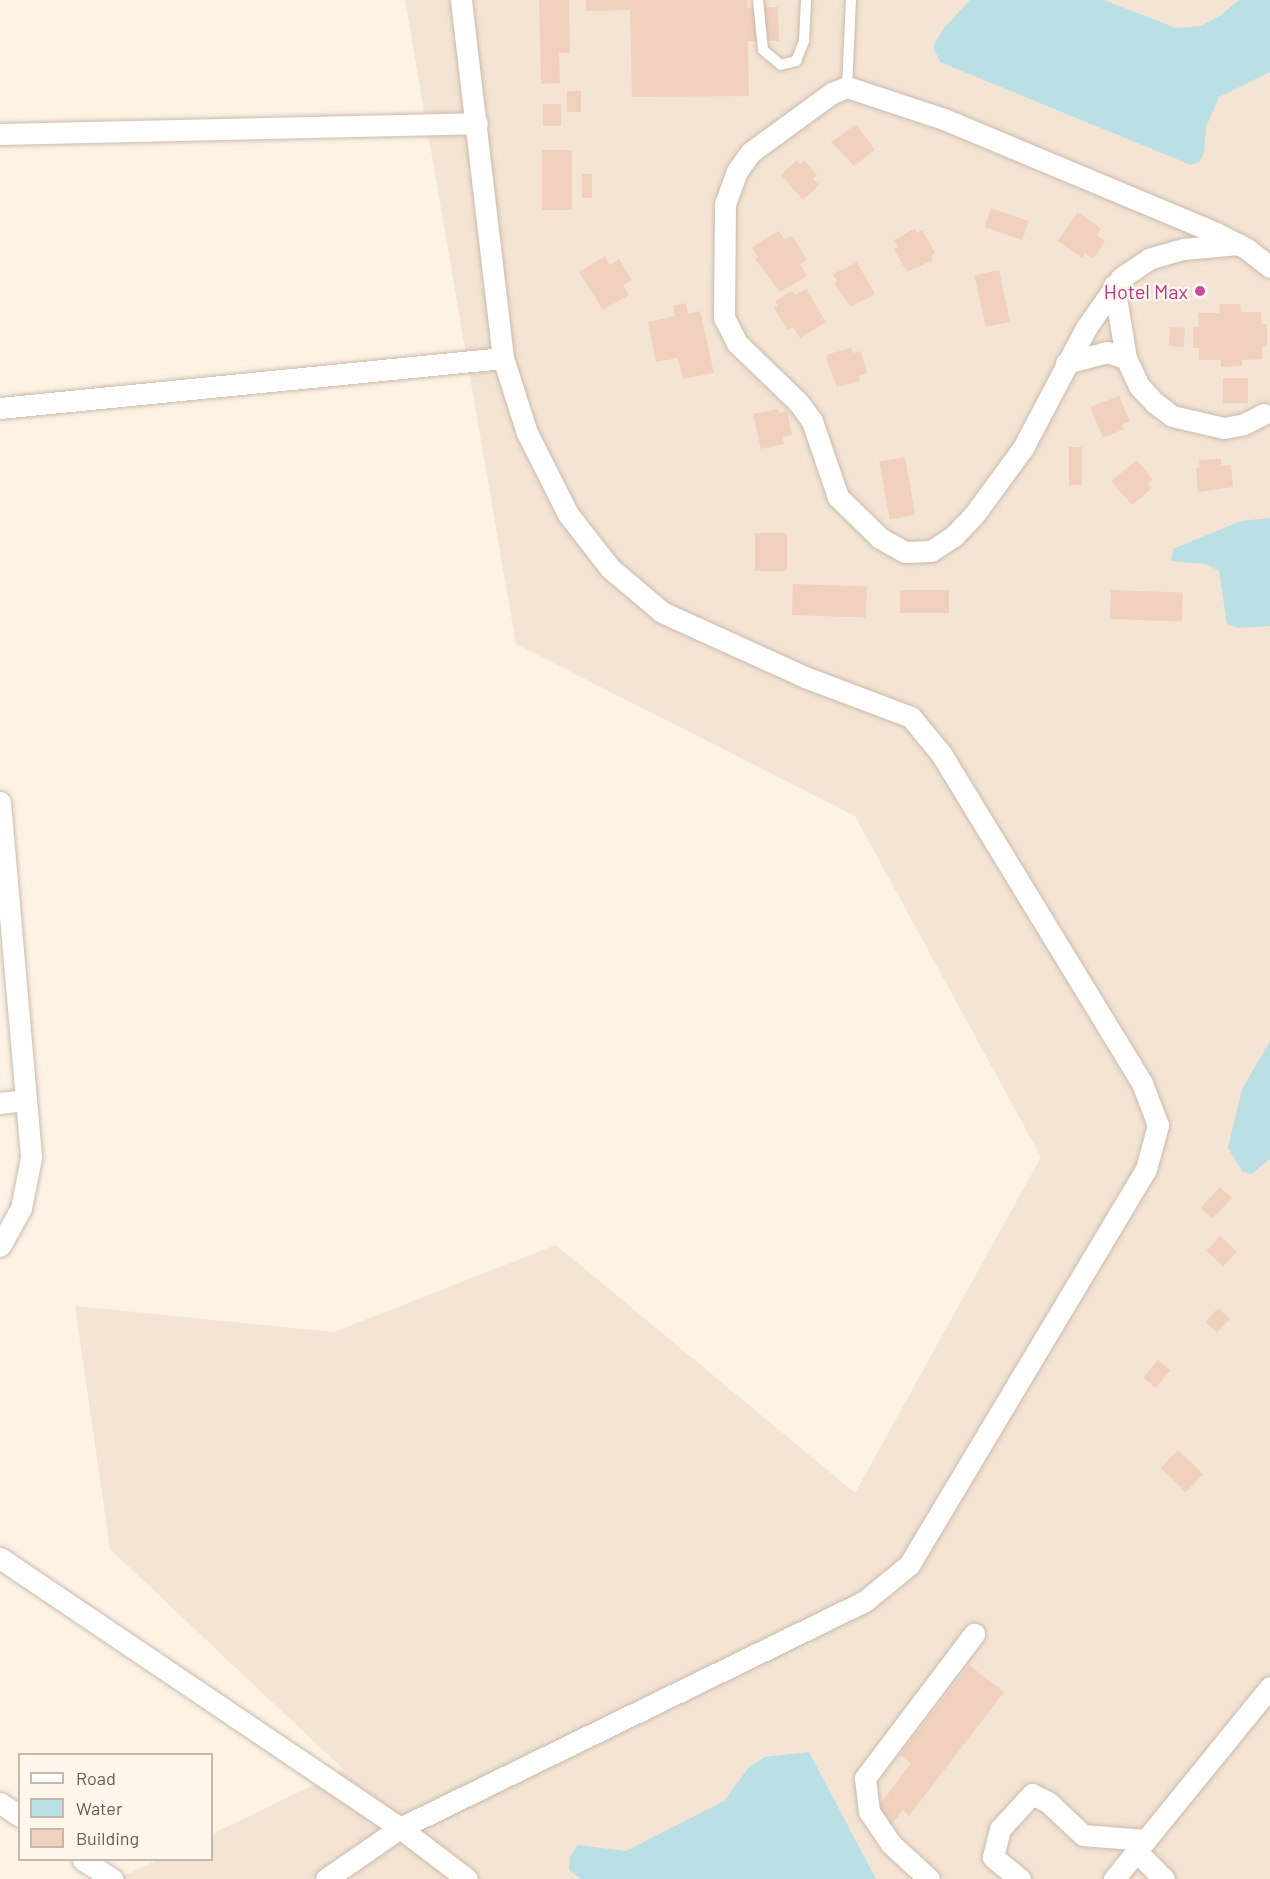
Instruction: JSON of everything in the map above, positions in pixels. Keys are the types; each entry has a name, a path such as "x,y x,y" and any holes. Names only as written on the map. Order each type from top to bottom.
{"street":[{"path":"326,1879 400,1828 865,1601 909,1565 1146,1169 1158,1125 1130,1063 942,755 911,717 805,677 662,612 610,568 568,514 527,433 503,358 461,0"},
{"path":"1238,244 1183,249 1149,259 1114,285 1066,363 1023,448 973,516 954,536 931,551 905,552 880,538 838,496 812,421 733,335 724,318 725,204 737,171 751,152 847,87 944,119 1238,244 1270,267"},
{"path":"0,134 477,123"},
{"path":"1114,285 1126,358 1139,386 1172,416 1224,428 1244,424 1264,414"},
{"path":"1066,363 1107,352 1126,358"},
{"path":"0,408 503,358"},
{"path":"0,802 31,1158 21,1208 0,1246"},
{"path":"0,1103 26,1100"},
{"path":"0,1558 400,1828 467,1879"},
{"path":"929,1879 891,1844 868,1811 865,1778 974,1634"},
{"path":"1114,1879 1270,1687"},
{"path":"1020,1879 993,1857 1000,1829 1032,1794 1048,1802 1083,1835 1142,1846 1164,1879"},
{"path":"0,1803 18,1815"},
{"path":"85,1861 112,1879"}],"lane":[{"path":"758,0 763,50 781,65 796,61 804,41 806,0"},
{"path":"847,87 851,0"}],"shaded area":[{"path":"405,0 1270,0 1270,1879 117,1879 156,1861 213,1861 213,1834 344,1770 110,1549 75,1306 334,1332 556,1245 855,1493 1041,1157 855,816 516,644"}],"water":[{"path":"970,0 1104,0 1176,28 1201,26 1221,15 1239,0 1270,0 1270,72 1219,97 1206,127 1204,153 1199,162 1191,165 940,62 933,47 943,29"},
{"path":"1270,518 1270,626 1237,628 1227,624 1219,571 1206,564 1171,561 1173,549 1241,521"},
{"path":"1270,1041 1270,1159 1251,1174 1243,1172 1228,1148 1242,1089"},
{"path":"809,1752 876,1879 581,1879 569,1870 570,1856 578,1845 626,1851 724,1801 749,1767 765,1757"}],"building":[{"path":"539,0 569,0 570,53 559,53 560,83 541,84"},
{"path":"586,0 747,0 748,8 778,7 779,41 748,41 749,96 632,97 630,10 586,11"},
{"path":"567,91 581,91 581,112 567,112"},
{"path":"543,104 561,104 561,126 543,126"},
{"path":"856,124 875,150 854,166 831,142"},
{"path":"542,150 572,150 572,210 542,210"},
{"path":"797,160 800,164 804,160 817,175 813,179 819,185 803,200 781,175"},
{"path":"582,174 592,174 592,198 582,198"},
{"path":"991,208 1029,221 1022,240 984,227"},
{"path":"1078,212 1101,229 1097,235 1105,241 1093,259 1085,253 1082,258 1058,241"},
{"path":"915,228 917,233 922,230 935,253 931,256 933,260 907,272 894,249 898,247 894,240"},
{"path":"779,231 785,240 792,236 807,260 800,264 807,276 780,292 755,259 758,257 752,247"},
{"path":"605,256 610,265 619,259 632,280 623,285 629,295 603,310 579,272"},
{"path":"857,262 875,294 851,307 834,283 837,281 833,274"},
{"path":"999,270 1010,322 986,327 975,275"},
{"path":"806,289 826,322 800,338 793,327 788,330 774,308 778,306 775,301 792,291 795,295"},
{"path":"686,303 688,314 700,311 714,373 683,379 678,358 656,362 648,322 675,316 673,306"},
{"path":"1219,304 1240,304 1241,312 1261,312 1262,324 1267,324 1267,347 1262,347 1262,359 1242,360 1242,366 1221,367 1221,360 1199,360 1199,348 1193,348 1193,327 1199,327 1198,313 1220,313"},
{"path":"1170,327 1185,328 1184,347 1169,346"},
{"path":"851,348 853,353 861,351 867,373 859,376 860,381 837,387 826,359 828,354"},
{"path":"1223,378 1248,378 1248,403 1223,403"},
{"path":"1119,396 1130,421 1122,425 1124,429 1103,438 1090,407"},
{"path":"778,409 779,413 787,411 792,435 782,437 784,444 761,449 753,414"},
{"path":"1069,447 1082,447 1082,485 1069,485"},
{"path":"905,457 915,515 890,520 879,462"},
{"path":"1221,459 1221,466 1231,465 1233,487 1198,492 1196,468 1200,467 1199,460"},
{"path":"1137,460 1153,480 1148,484 1152,488 1132,505 1111,481"},
{"path":"755,533 787,533 787,571 755,571"},
{"path":"793,584 867,587 866,618 792,615"},
{"path":"900,590 949,590 949,613 900,613"},
{"path":"1111,590 1183,593 1182,621 1110,619"},
{"path":"1220,1187 1232,1198 1213,1218 1201,1207"},
{"path":"1220,1236 1237,1252 1223,1266 1206,1251"},
{"path":"1218,1308 1230,1319 1217,1333 1205,1322"},
{"path":"1158,1360 1170,1370 1155,1388 1143,1378"},
{"path":"1178,1450 1203,1474 1186,1492 1161,1468"},
{"path":"969,1665 1004,1692 909,1816 903,1810 892,1824 875,1811 911,1763 900,1755"}],"place":[{"name":"Hotel Max","path":"1200,291"}]}
